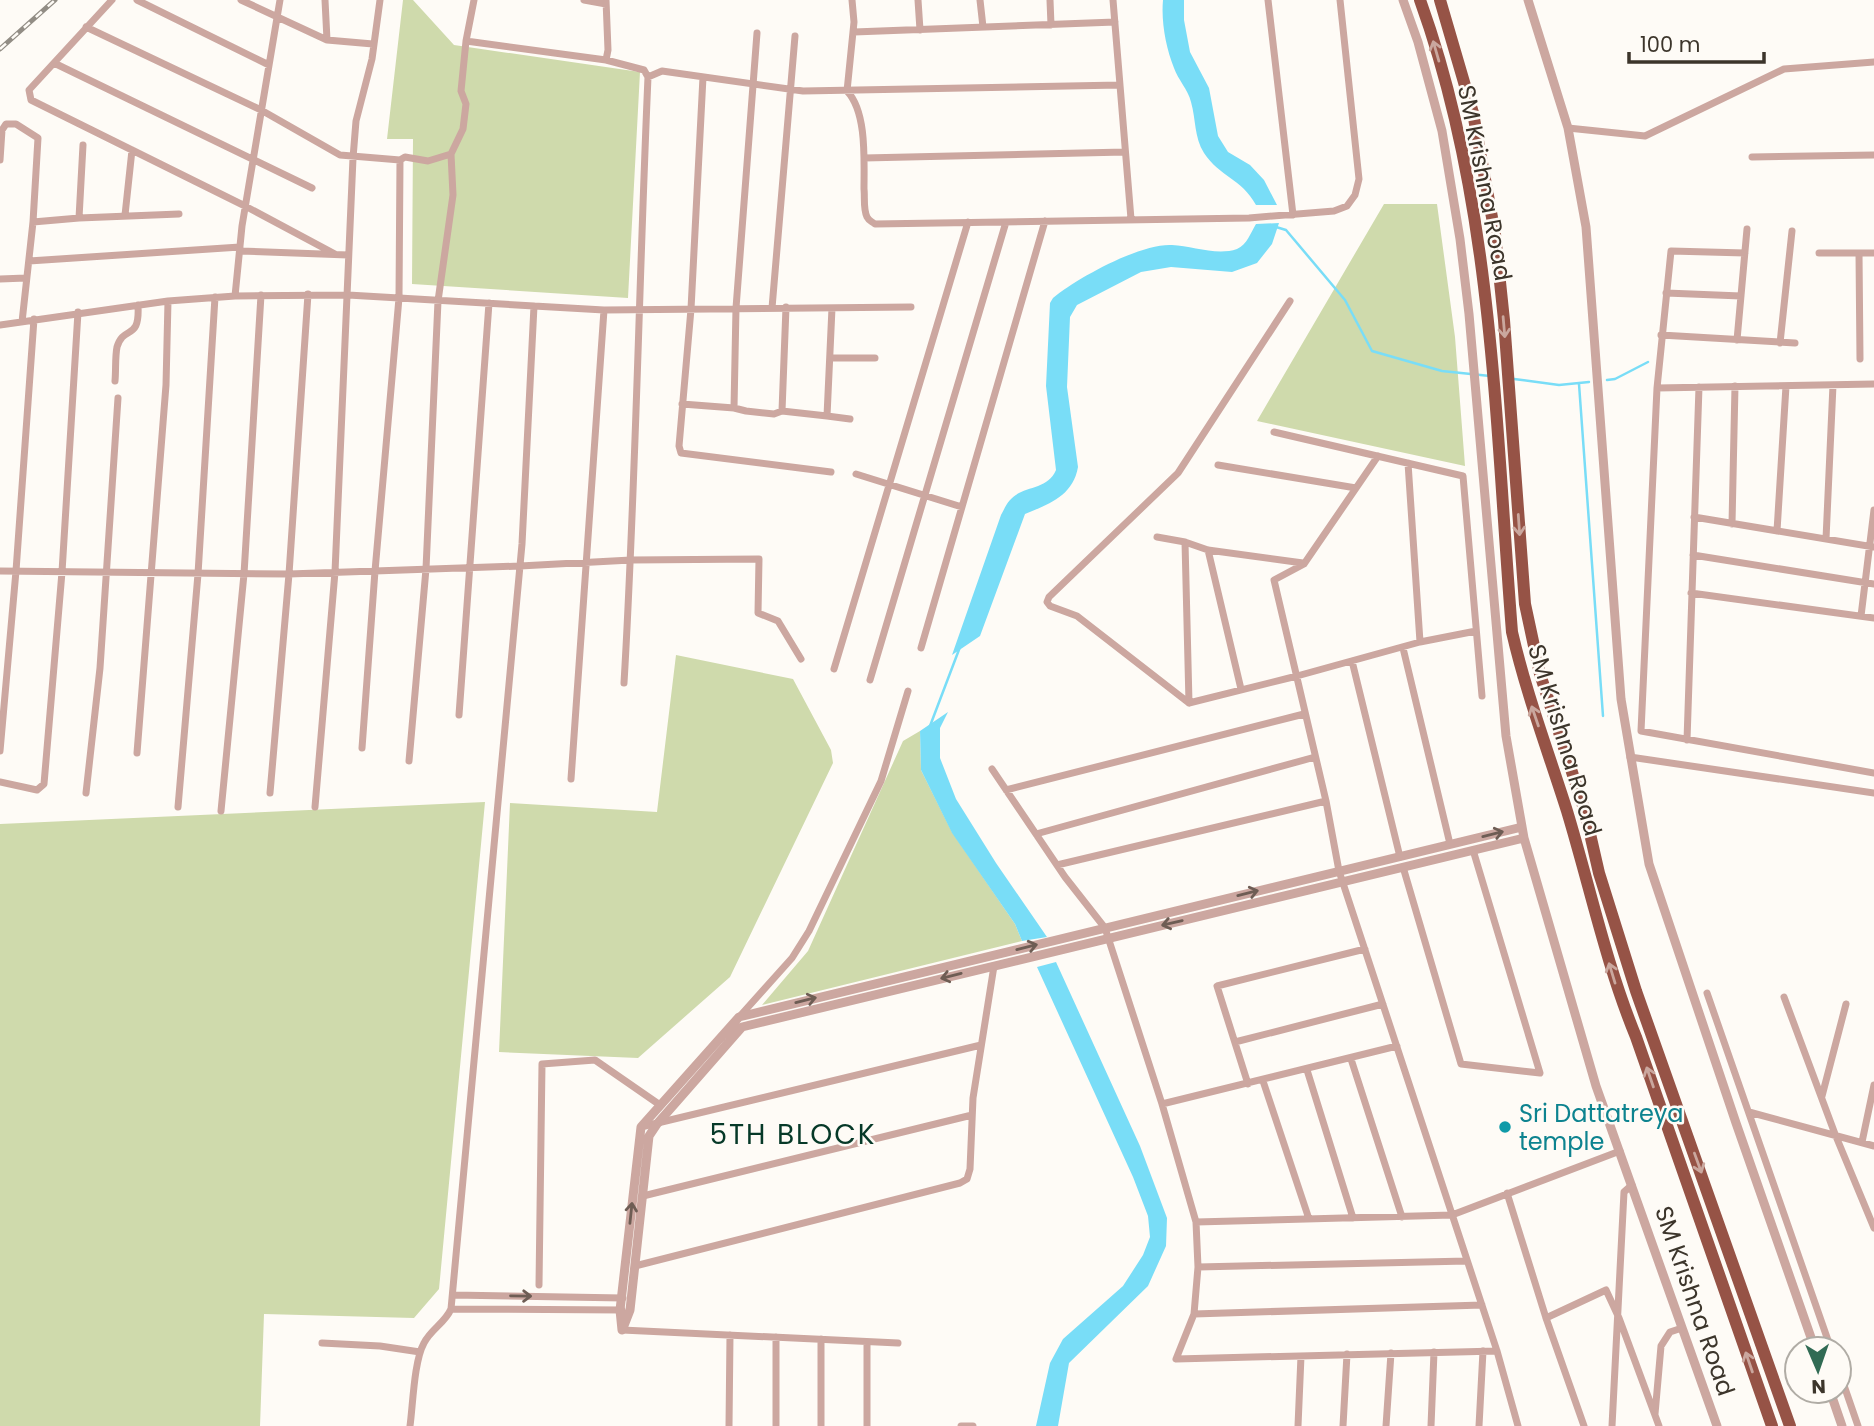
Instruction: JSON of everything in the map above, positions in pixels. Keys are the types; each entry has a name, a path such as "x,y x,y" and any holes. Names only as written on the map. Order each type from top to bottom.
{"highway":[{"name":"SM Krishna Road","path":"1420,0 1452,109 1479,237 1489,323 1512,632 1522,678 1567,814 1619,995 1772,1426"},
{"name":"SM Krishna Road","path":"1440,0 1473,113 1495,234 1530,629 1540,674 1585,812 1599,873 1649,1030 1790,1426"}],"street":[{"path":"112,0 29,90 31,100 246,206 335,254"},
{"path":"136,0 269,65"},
{"path":"241,0 327,40 373,44"},
{"path":"235,296 246,206 280,0"},
{"path":"326,0 327,40"},
{"path":"315,807 335,572 353,158 356,121 372,59 380,0"},
{"path":"409,761 426,569 438,301 453,195 451,154 463,129 466,104 461,91 466,41 474,0"},
{"path":"584,0 606,2 606,61"},
{"path":"847,91 853,32 852,0"},
{"path":"918,0 920,30"},
{"path":"980,0 983,27"},
{"path":"1050,0 1051,25"},
{"path":"1113,0 1131,219"},
{"path":"1268,0 1293,215"},
{"path":"847,91 856,100 859,110 864,158 865,212 875,224 1249,218 1334,211 1347,206 1355,195 1359,179 1340,0"},
{"name":"SM Krishna Road","path":"1403,0 1418,43 1442,131 1460,239 1506,736 1524,838 1596,1086 1717,1426"},
{"name":"SM Krishna Road","path":"1528,0 1568,128 1586,227 1621,699 1649,864 1810,1335"},
{"path":"853,32 1115,22"},
{"path":"86,27 261,110 340,155 400,160 405,157 428,161 451,154"},
{"path":"734,408 736,308 757,33"},
{"path":"772,308 795,36"},
{"path":"466,41 606,61 644,70 648,77 631,560 624,683"},
{"path":"1568,128 1645,136 1784,69 1874,62"},
{"path":"54,63 312,188"},
{"path":"648,77 662,71 790,89 847,91 1120,85"},
{"path":"703,77 691,309 678,440 681,453 831,472"},
{"path":"0,160 2,130 6,124 16,124 38,138 33,222 22,322"},
{"path":"79,218 83,145"},
{"path":"125,215 132,150"},
{"path":"864,158 1125,152"},
{"path":"1752,157 1874,155"},
{"path":"362,748 399,298 400,160"},
{"path":"33,222 179,214"},
{"path":"921,648 1045,221"},
{"path":"834,669 968,222"},
{"path":"870,680 1006,222"},
{"path":"1737,341 1747,229"},
{"path":"1780,343 1792,231"},
{"path":"29,261 240,249 348,255"},
{"path":"1745,253 1671,251 1657,388 1641,731 1874,774"},
{"path":"1819,253 1874,253"},
{"path":"1860,253 1860,359"},
{"path":"0,279 26,278"},
{"path":"1666,293 1741,296"},
{"path":"270,793 289,574 308,294"},
{"path":"0,325 168,301 308,294 604,310 911,307"},
{"path":"221,811 244,574 261,295"},
{"path":"178,807 198,574 215,297"},
{"path":"137,753 166,385 168,301"},
{"path":"1189,703 1077,616 1050,607 1047,602 1049,597 1178,473 1290,301"},
{"path":"459,715 489,303"},
{"path":"115,381 117,346 122,338 136,328 139,321 138,305"},
{"path":"410,1426 420,1352 433,1329 447,1318 452,1309 520,566 534,306"},
{"path":"782,411 786,307"},
{"path":"827,416 832,307"},
{"path":"571,779 604,310"},
{"path":"0,782 37,790 44,784 62,572 78,312"},
{"path":"0,751 34,320"},
{"path":"1661,335 1795,343"},
{"path":"830,358 875,358"},
{"path":"1657,388 1874,384"},
{"path":"1826,539 1833,385"},
{"path":"1732,524 1735,386"},
{"path":"1777,531 1786,386"},
{"path":"1687,740 1699,387"},
{"path":"86,793 100,668 118,398"},
{"path":"682,404 849,419"},
{"path":"1274,432 1463,476 1482,696"},
{"path":"1378,456 1304,564 1273,580 1326,801 1339,872 1497,1351 1518,1426"},
{"path":"1408,463 1420,642"},
{"path":"1218,465 1356,488"},
{"path":"856,474 962,507"},
{"path":"1861,616 1870,583 1874,510"},
{"path":"1694,517 1872,547"},
{"path":"1157,537 1208,550 1304,564"},
{"path":"1185,542 1189,703"},
{"path":"1208,550 1241,689"},
{"path":"1693,555 1870,583"},
{"path":"0,571 289,574 631,560 759,559 758,613 778,621 801,659"},
{"path":"1691,593 1874,618"},
{"path":"1189,703 1420,642 1476,631"},
{"path":"1403,648 1450,844"},
{"path":"1352,661 1400,856"},
{"path":"898,1343 622,1330 641,1127 792,958 809,931 881,781 908,691"},
{"path":"1006,790 1304,713"},
{"path":"1036,834 1315,757"},
{"path":"1630,757 1874,793"},
{"path":"992,769 1057,866 1105,928 1162,1104 1196,1222 1198,1267 1194,1314 1177,1359 1497,1351"},
{"path":"1057,866 1326,801"},
{"path":"740,1017 1522,827"},
{"path":"626,1298 635,1266 649,1136 742,1027 1524,838"},
{"path":"1403,867 1461,1063 1540,1073 1473,850"},
{"path":"1248,1084 1217,986 1365,949"},
{"path":"635,1266 967,1179 970,1169 972,1115 994,966"},
{"path":"1707,993 1826,1335"},
{"path":"1784,997 1835,1134 1874,1228"},
{"path":"1235,1042 1383,1004"},
{"path":"1822,1097 1846,1004"},
{"path":"740,1017 742,1027"},
{"path":"641,1127 981,1045"},
{"path":"1162,1104 1397,1046"},
{"path":"1351,1059 1402,1217"},
{"path":"539,1285 542,1064 596,1060 660,1105"},
{"path":"1307,1070 1353,1218"},
{"path":"1263,1080 1308,1219"},
{"path":"1861,1142 1874,1085"},
{"path":"1749,1112 1874,1146"},
{"path":"643,1196 972,1115"},
{"path":"1196,1222 1452,1216 1620,1151"},
{"path":"1612,1426 1624,1192 1632,1185"},
{"path":"1507,1193 1546,1318 1584,1426"},
{"path":"1198,1267 1467,1261"},
{"path":"1546,1318 1606,1290 1619,1318 1657,1426"},
{"path":"453,1295 626,1298"},
{"path":"1194,1314 1482,1305"},
{"path":"452,1309 625,1310"},
{"path":"1655,1416 1661,1346 1670,1332 1682,1328"},
{"path":"729,1426 730,1335"},
{"path":"776,1337 776,1426"},
{"path":"821,1339 821,1426"},
{"path":"867,1342 867,1426"},
{"path":"322,1343 380,1346 420,1352"},
{"path":"1479,1426 1482,1351"},
{"path":"1432,1426 1434,1352"},
{"path":"1386,1426 1391,1353"},
{"path":"1343,1426 1347,1354"},
{"path":"1298,1426 1301,1356"},
{"path":"1835,1405 1842,1426"},
{"path":"1851,1405 1858,1426"},
{"path":"961,1426 973,1426"}],"green space":[{"path":"403,0 413,0 454,45 640,72 628,298 412,284 413,139 387,139"},
{"path":"1384,204 1437,204 1455,337 1465,466 1257,421"},
{"path":"676,655 793,679 831,750 833,763 730,977 638,1058 499,1052 510,803 657,812"},
{"path":"920,731 921,770 952,832 1015,924 1022,941 762,1005 808,951 903,741"},
{"path":"485,802 439,1289 414,1318 264,1314 260,1426 0,1426 0,824"}],"water":[{"path":"1163,0 1184,0 1184,20 1190,52 1209,88 1218,136 1228,152 1250,165 1264,180 1277,205 1256,205 1244,189 1204,153 1198,141 1190,97 1176,72 1169,52 1163,26"},
{"path":"1279,223 1272,244 1257,263 1232,272 1171,267 1141,272 1077,305 1070,317 1067,387 1078,467 1075,477 1059,498 1025,514 980,636 952,655 1006,505 1015,495 1047,481 1056,470 1046,386 1050,303 1053,298 1110,263 1144,250 1172,245 1229,251 1243,245 1256,224"},
{"path":"948,712 940,728 940,758 956,799 1047,937 1022,941 1015,924 952,833 921,770 920,731"},
{"path":"1056,962 1140,1146 1167,1218 1166,1246 1148,1286 1069,1363 1058,1426 1036,1426 1050,1363 1063,1339 1123,1286 1143,1255 1150,1237 1148,1216 1133,1177 1037,967"}],"waterway":[{"path":"1276,227 1286,230 1345,300 1372,351 1442,371 1490,376"},
{"path":"1607,380 1615,379 1648,362"},
{"path":"1514,379 1559,385 1589,382"},
{"path":"1579,384 1603,716"},
{"path":"930,726 960,647"}],"railway":[{"path":"0,49 55,0"}],"place":[{"name":"Sri Dattatreya temple","path":"1505,1127"}],"district":[{"name":"5TH BLOCK","path":"793,1134"}]}
